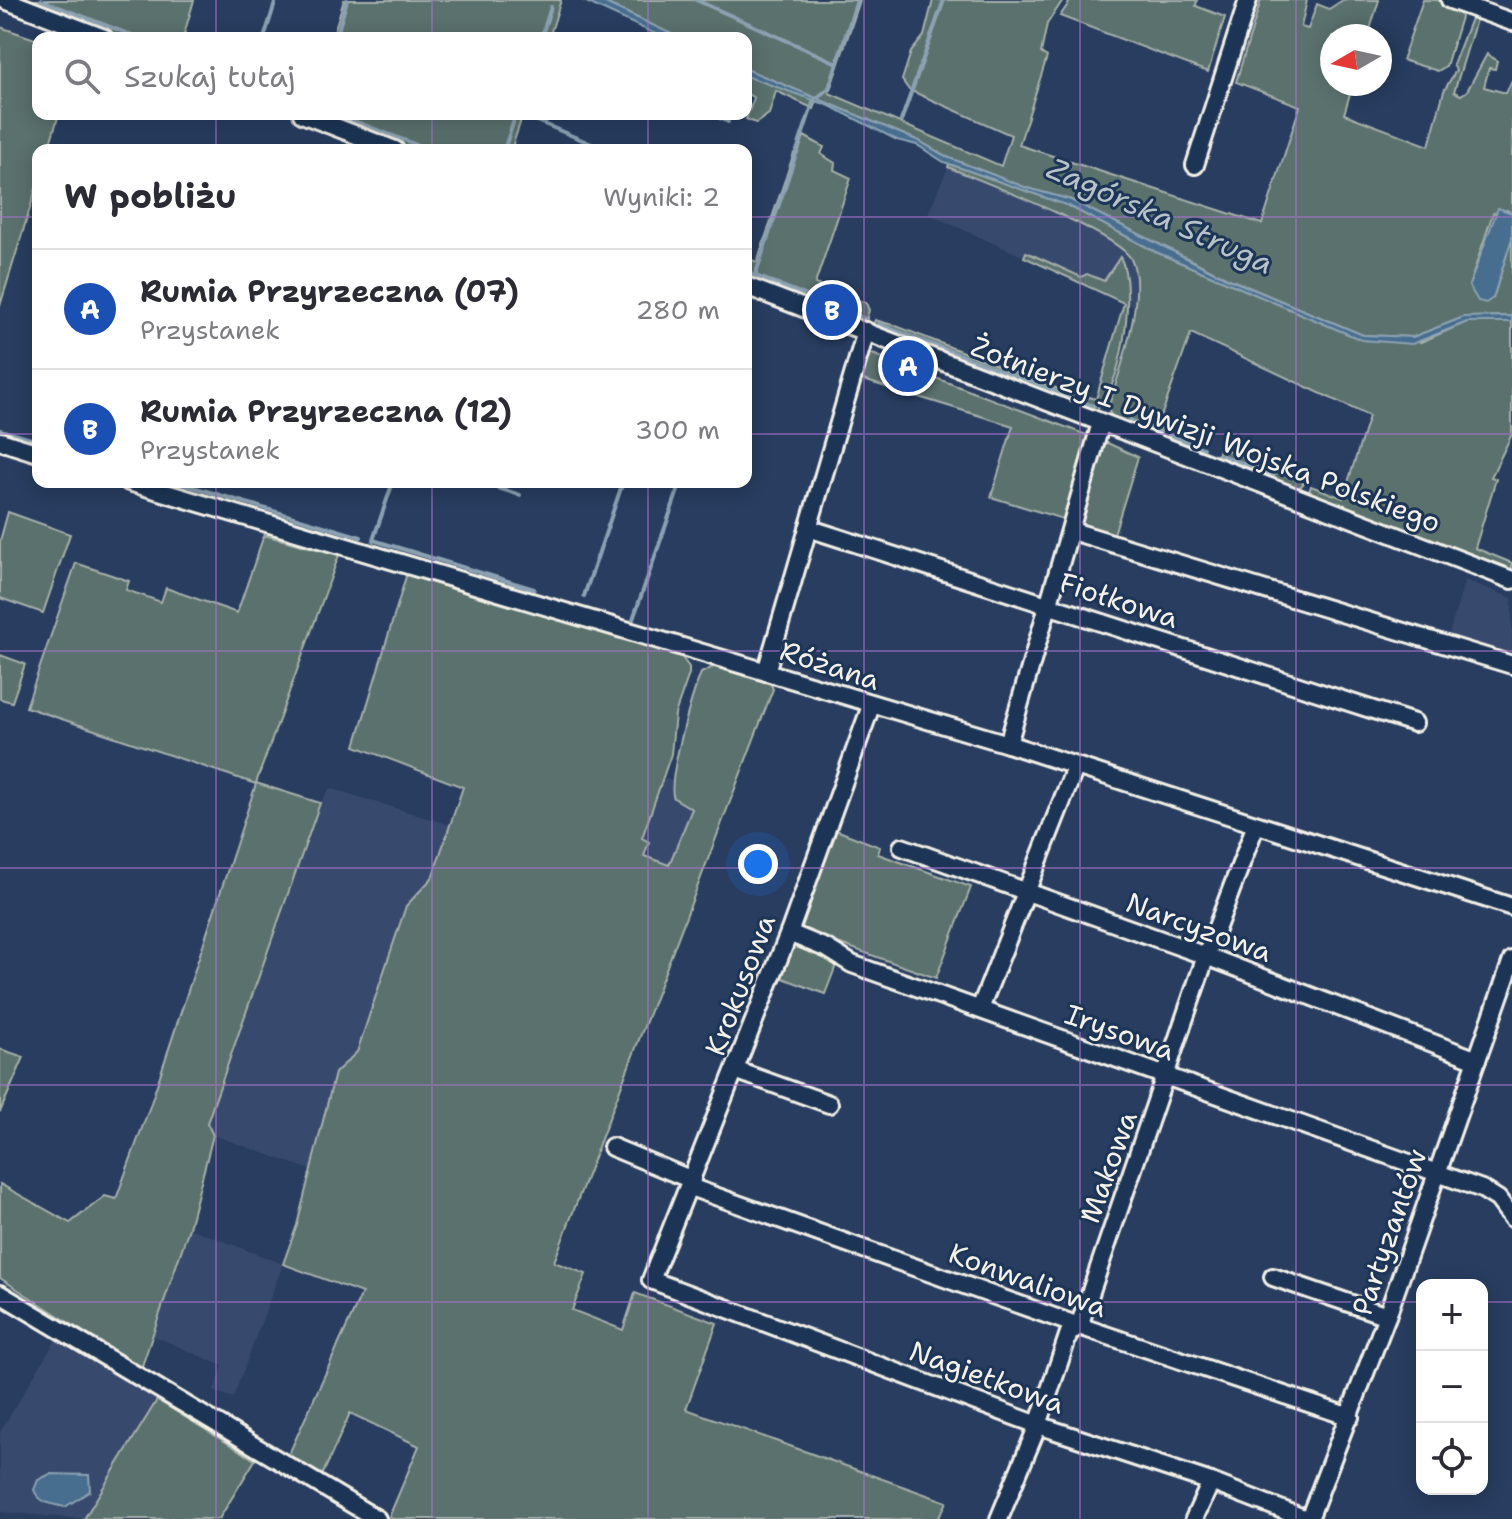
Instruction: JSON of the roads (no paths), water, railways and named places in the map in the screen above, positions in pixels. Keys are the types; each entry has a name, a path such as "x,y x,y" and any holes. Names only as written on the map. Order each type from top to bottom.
{"street":[{"path":"5,0 88,32"},
{"path":"1195,165 1248,0"},
{"path":"1450,0 1512,22"},
{"path":"318,120 380,144"},
{"name":"Żołnierzy I Dywizji Wojska Polskiego","path":"752,288 1512,580"},
{"path":"766,672 866,331"},
{"path":"1008,744 1101,423"},
{"path":"0,441 32,451"},
{"name":"Różana","path":"149,488 638,637 1008,744 1255,827 1512,907"},
{"name":"Fiołkowa","path":"808,528 1414,723"},
{"path":"1072,531 1512,665"},
{"name":"Krokusowa","path":"651,1280 789,933 871,706"},
{"path":"980,1009 1075,768"},
{"name":"Makowa","path":"1002,1518 1069,1333 1079,1326 1206,956 1255,827"},
{"name":"Narcyzowa","path":"902,847 1206,956 1477,1060"},
{"name":"Irysowa","path":"789,933 828,949 852,964 1491,1193 1512,1218"},
{"name":"Partyzantów","path":"1308,1519 1387,1316 1512,960"},
{"path":"735,1070 829,1104"},
{"name":"Konwaliowa","path":"612,1147 691,1184 1079,1326 1350,1417"},
{"path":"1273,1277 1387,1316"},
{"name":"Nagietkowa","path":"651,1280 1038,1425 1211,1482 1308,1519"},
{"path":"0,1294 377,1519"},
{"path":"1194,1519 1211,1482"}],"waterway":[{"path":"41,0 124,32"},
{"path":"266,32 276,0"},
{"path":"338,32 347,0"},
{"path":"696,0 837,63"},
{"path":"818,97 829,88 857,0"},
{"path":"901,121 944,0"},
{"path":"543,32 551,7"},
{"path":"755,276 814,100"},
{"path":"352,120 414,144"},
{"path":"506,144 514,120"},
{"path":"534,120 592,144"},
{"path":"724,120 728,122"},
{"path":"752,274 866,319"},
{"path":"879,324 1094,406"},
{"path":"1130,420 1160,432"},
{"path":"0,430 32,439"},
{"path":"1169,435 1203,448"},
{"path":"1220,455 1274,475"},
{"path":"196,488 361,537"},
{"path":"391,488 373,540 534,589"},
{"path":"498,488 520,495"},
{"path":"584,596 621,488"},
{"path":"632,622 679,488"}],"place":[{"name":"Rumia Przyrzeczna (12)","path":"832,310"},
{"name":"Rumia Przyrzeczna (07)","path":"908,366"}],"water label":[{"name":"Zagórska Struga","path":"1160,216"}]}
